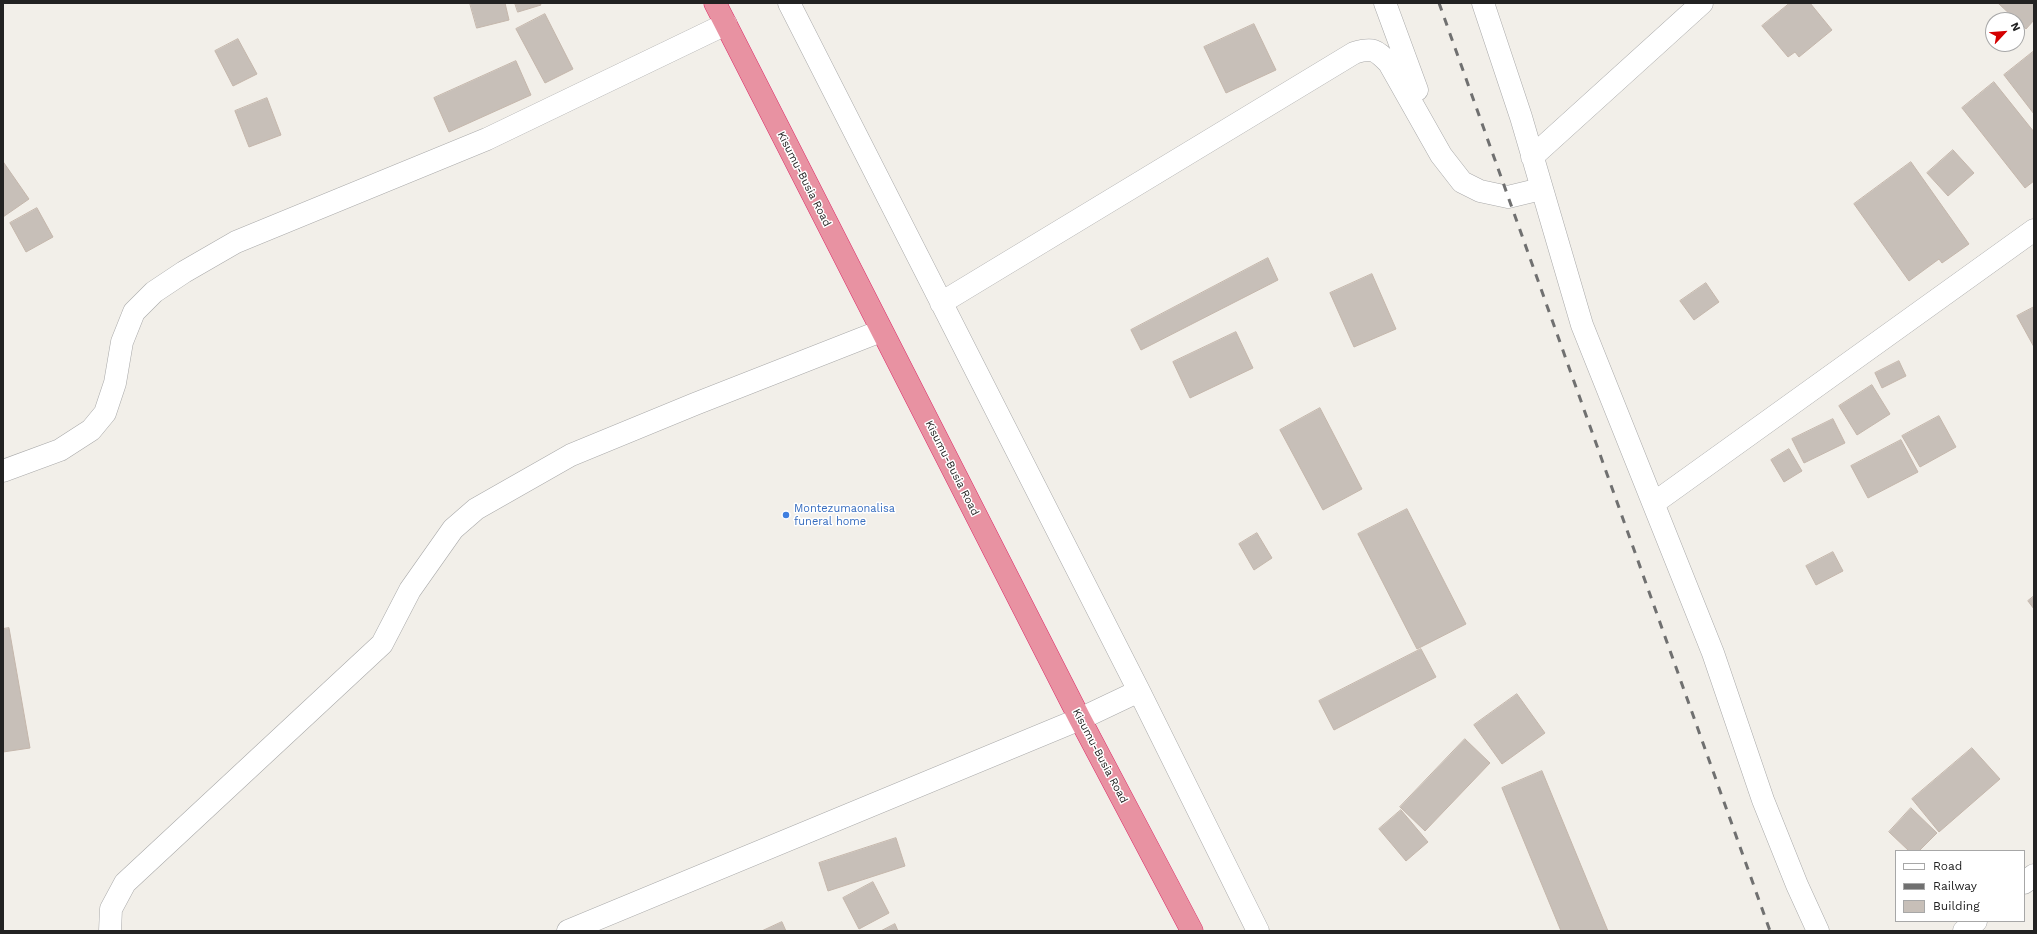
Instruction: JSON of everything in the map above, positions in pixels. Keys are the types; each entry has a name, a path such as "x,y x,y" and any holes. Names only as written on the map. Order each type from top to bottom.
{"highway":[{"name":"Kisumu-Busia Road","path":"715,3 1080,719 1192,931"}],"street":[{"path":"789,3 1139,691 1258,931"},
{"path":"1385,3 1441,156"},
{"path":"1483,3 1532,157 1582,325 1654,502 1713,653 1763,800 1797,885 1818,931"},
{"path":"1532,157 1702,3"},
{"path":"3,472 60,450 91,430 105,413 115,383 122,342 134,312 154,292 184,272 236,242 487,139 726,24"},
{"path":"941,304 1354,53 1368,49 1378,52 1389,63 1441,156 1462,182 1480,191 1508,197 1541,189"},
{"path":"1654,502 2034,230"},
{"path":"110,931 111,910 125,883 382,644 410,590 453,529 476,509 571,455 695,404 881,331"},
{"path":"568,931 1080,719 1139,691"},
{"path":"2025,882 2034,875"},
{"path":"1964,931 1975,922"}],"building":[{"path":"470,3 505,3 509,20 477,28"},
{"path":"515,3 540,3 541,5 518,12"},
{"path":"1790,3 1810,3 1832,30 1799,57 1795,52 1788,57 1762,26"},
{"path":"2034,3 2034,20 2026,29 2025,12 2008,12 1999,4"},
{"path":"545,14 573,69 545,83 516,29"},
{"path":"1254,24 1276,70 1226,93 1204,47"},
{"path":"238,39 257,74 233,86 215,51"},
{"path":"2034,51 2034,114 2004,75"},
{"path":"516,61 531,95 449,132 434,98"},
{"path":"1994,82 2034,132 2034,181 2025,188 1962,108"},
{"path":"267,98 281,135 249,147 235,111"},
{"path":"1953,150 1974,173 1948,196 1927,173"},
{"path":"1911,162 1969,244 1942,263 1939,259 1909,281 1854,204"},
{"path":"4,163 29,199 3,217 3,164"},
{"path":"37,208 53,237 26,252 10,223"},
{"path":"1268,258 1278,280 1141,350 1131,330"},
{"path":"1372,274 1396,329 1354,347 1330,293"},
{"path":"1706,283 1719,302 1694,320 1680,301"},
{"path":"2034,307 2034,347 2017,316"},
{"path":"1236,332 1253,368 1190,398 1173,362"},
{"path":"1899,361 1906,376 1882,388 1875,373"},
{"path":"1872,385 1890,414 1857,435 1839,406"},
{"path":"1320,408 1362,489 1323,510 1280,430"},
{"path":"1939,416 1956,447 1920,467 1902,436"},
{"path":"1833,419 1845,443 1804,463 1792,439"},
{"path":"1901,440 1918,472 1868,498 1851,466"},
{"path":"1789,449 1802,471 1784,482 1771,460"},
{"path":"1407,509 1466,624 1417,649 1358,534"},
{"path":"1257,533 1272,558 1254,570 1239,544"},
{"path":"1833,552 1843,571 1816,585 1806,566"},
{"path":"2034,596 2034,609 2028,601"},
{"path":"9,628 30,748 3,752 3,629"},
{"path":"1421,649 1436,677 1334,730 1319,701"},
{"path":"1517,694 1545,733 1502,764 1474,725"},
{"path":"1465,739 1490,763 1425,831 1400,807"},
{"path":"1972,748 2000,779 1939,832 1912,799"},
{"path":"1542,771 1608,931 1561,931 1502,788"},
{"path":"1911,808 1937,833 1920,850 1908,850 1889,832"},
{"path":"1401,810 1428,842 1406,861 1379,829"},
{"path":"896,838 905,866 828,891 819,863"},
{"path":"873,882 889,913 859,929 843,898"},
{"path":"782,922 786,931 762,931"},
{"path":"895,924 898,931 881,931"}],"railway":[{"path":"1439,3 1770,931"}],"place":[{"name":"Montezumaonalisa funeral home","path":"786,515"}]}
